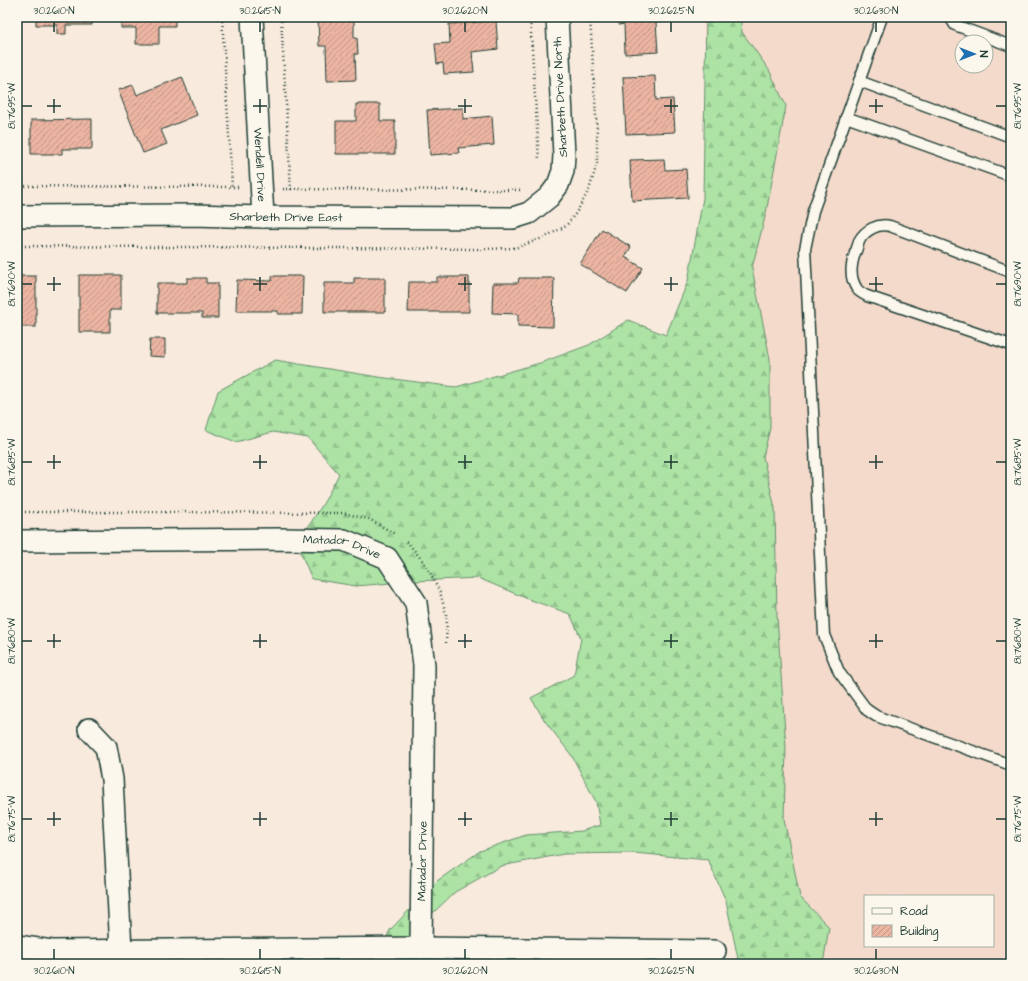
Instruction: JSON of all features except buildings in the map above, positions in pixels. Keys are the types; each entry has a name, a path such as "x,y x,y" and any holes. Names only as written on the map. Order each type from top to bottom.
{"street":[{"name":"Wendell Drive","path":"252,17 263,217"},
{"name":"Sharbeth Drive North","path":"549,197 558,185 563,171 564,155 556,17"},
{"name":"Sharbeth Drive East","path":"17,216 194,215 263,217 512,218 528,214 549,197"},
{"name":"Matador Drive","path":"17,541 344,540 387,558 416,603 424,665 421,948"},
{"path":"89,730 106,747 112,779 121,950"},
{"path":"17,946 52,951 421,948 715,951"}],"lane":[{"path":"882,17 813,211 805,249 824,635 839,672 867,710 876,716 1011,765"},
{"path":"950,17 955,25 1011,46"},
{"path":"859,81 1011,137"},
{"path":"846,117 1011,176"},
{"path":"1011,272 883,224 871,229 860,241 852,266 851,275 858,290 867,296 1011,345"}],"path":[{"path":"222,17 232,187"},
{"path":"281,17 291,190"},
{"path":"530,17 539,161"},
{"path":"17,186 232,187 291,190 525,190"},
{"path":"17,512 343,513 369,519 398,536"},
{"path":"403,540 409,544 426,565 440,592 447,618 446,650"}],"shaded area":[{"path":"703,17 1011,17 1011,964 759,964"}],"green space":[{"path":"706,17 740,17 742,32 769,70 786,106 766,213 752,268 770,359 770,428 763,457 775,508 777,616 786,748 784,819 800,897 829,927 823,964 739,964 726,901 708,860 634,853 564,854 501,866 455,892 414,931 407,949 396,964 374,964 390,930 437,881 480,851 526,835 582,831 600,825 596,802 572,756 545,721 531,698 574,675 581,638 570,614 528,599 478,578 356,586 312,579 297,544 323,504 339,474 308,438 273,432 236,442 206,430 218,391 275,360 378,377 456,387 540,363 589,345 628,320 666,335 688,281 703,198"}]}
